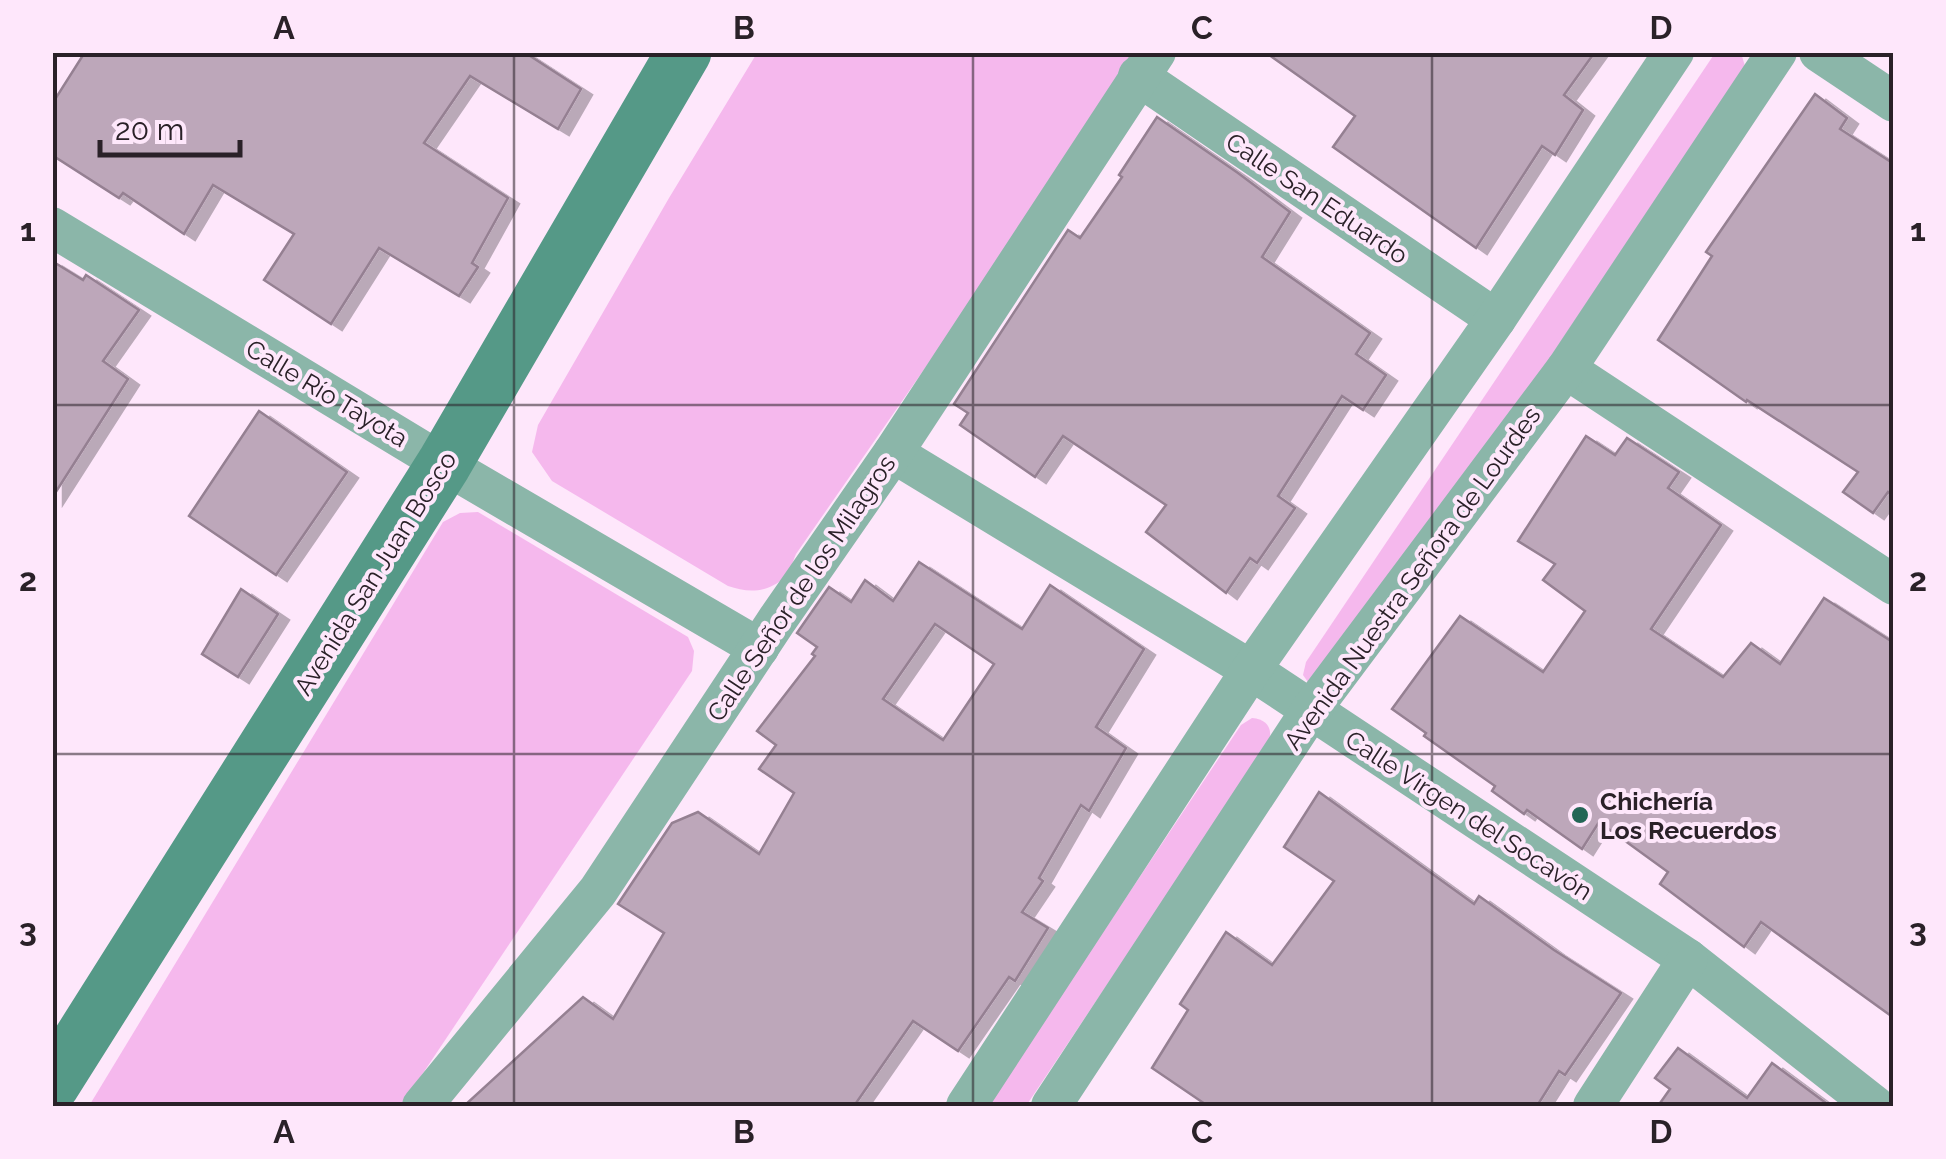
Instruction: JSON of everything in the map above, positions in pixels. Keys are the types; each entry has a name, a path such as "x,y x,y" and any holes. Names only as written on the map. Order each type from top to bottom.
{"street":[{"name":"Avenida San Juan Bosco","path":"52,1084 444,464 684,52"},
{"path":"966,1106 1251,670 1496,319 1674,52"},
{"name":"Avenida Nuestra Señora de Lourdes","path":"1051,1106 1311,710 1566,369 1778,52"},
{"path":"1819,52 1894,102"},
{"name":"Calle San Eduardo","path":"1147,64 1496,319"},
{"name":"Calle Señor de los Milagros","path":"422,1106 598,891 758,648 893,453 1147,64"},
{"name":"Calle Río Tayota","path":"52,227 758,648"},
{"path":"1566,369 1894,585"},
{"name":"Calle Virgen del Socavón","path":"893,453 1251,670 1688,959 1875,1106"},
{"path":"1593,1106 1688,959"}],"shaded area":[{"path":"757,53 1140,53 796,554 787,575 765,589 743,590 728,586 552,481 532,452 538,425"},
{"path":"1715,53 1741,53 1745,66 1333,682 1310,685 1303,675 1306,662"},
{"path":"478,512 688,637 694,651 692,671 401,1106 89,1106 443,522 460,513"},
{"path":"1252,718 1268,726 1268,744 1026,1106 987,1106 1241,725"}],"building":[{"path":"85,52 524,52 581,89 558,129 470,76 424,143 508,198 472,263 478,267 459,296 379,248 331,324 264,280 294,234 213,185 184,234 123,193 119,198 52,155 52,104"},
{"path":"1265,52 1595,52 1564,95 1583,110 1555,155 1542,146 1476,248 1333,147 1355,116"},
{"path":"1815,94 1847,118 1840,129 1894,164 1894,496 1888,492 1873,513 1843,492 1858,472 1746,402 1658,340 1712,256 1706,252"},
{"path":"1157,117 1290,212 1262,257 1370,333 1356,354 1386,375 1363,410 1342,396 1278,496 1295,508 1257,563 1250,558 1226,593 1146,532 1166,505 1063,436 1035,477 960,425 968,413 954,404 1068,230 1080,238"},
{"path":"52,261 83,280 86,275 139,310 103,361 128,379 52,498"},
{"path":"259,411 347,472 276,575 189,516"},
{"path":"1586,436 1615,455 1627,438 1679,472 1668,488 1721,525 1651,629 1723,677 1751,643 1780,664 1824,598 1894,643 1894,1018 1761,922 1744,947 1660,884 1668,872 1599,822 1582,849 1527,810 1524,814 1492,791 1495,786 1392,709 1460,616 1543,672 1585,611 1543,580 1555,564 1518,541"},
{"path":"919,562 1022,629 1050,585 1144,649 1096,727 1126,748 1089,811 1081,805 1039,878 1043,881 1022,912 1048,928 1015,981 1009,977 958,1051 913,1021 854,1106 464,1106 583,997 613,1019 664,933 618,904 672,823 698,812 759,854 794,793 759,769 776,745 757,731 815,656 812,654 817,647 797,633 829,587 851,602 865,580 893,601","holes":["935,624 994,664 943,740 883,699"]},
{"path":"241,589 278,614 238,677 202,654"},
{"path":"1319,792 1474,904 1479,896 1621,993 1565,1075 1559,1071 1537,1106 1208,1106 1152,1068 1188,1010 1180,1004 1226,932 1272,965 1334,881 1284,847"},
{"path":"1678,1048 1747,1098 1772,1063 1830,1106 1658,1106 1670,1089 1655,1078"}],"place":[{"name":"Chichería Los Recuerdos","path":"1580,815"}]}
